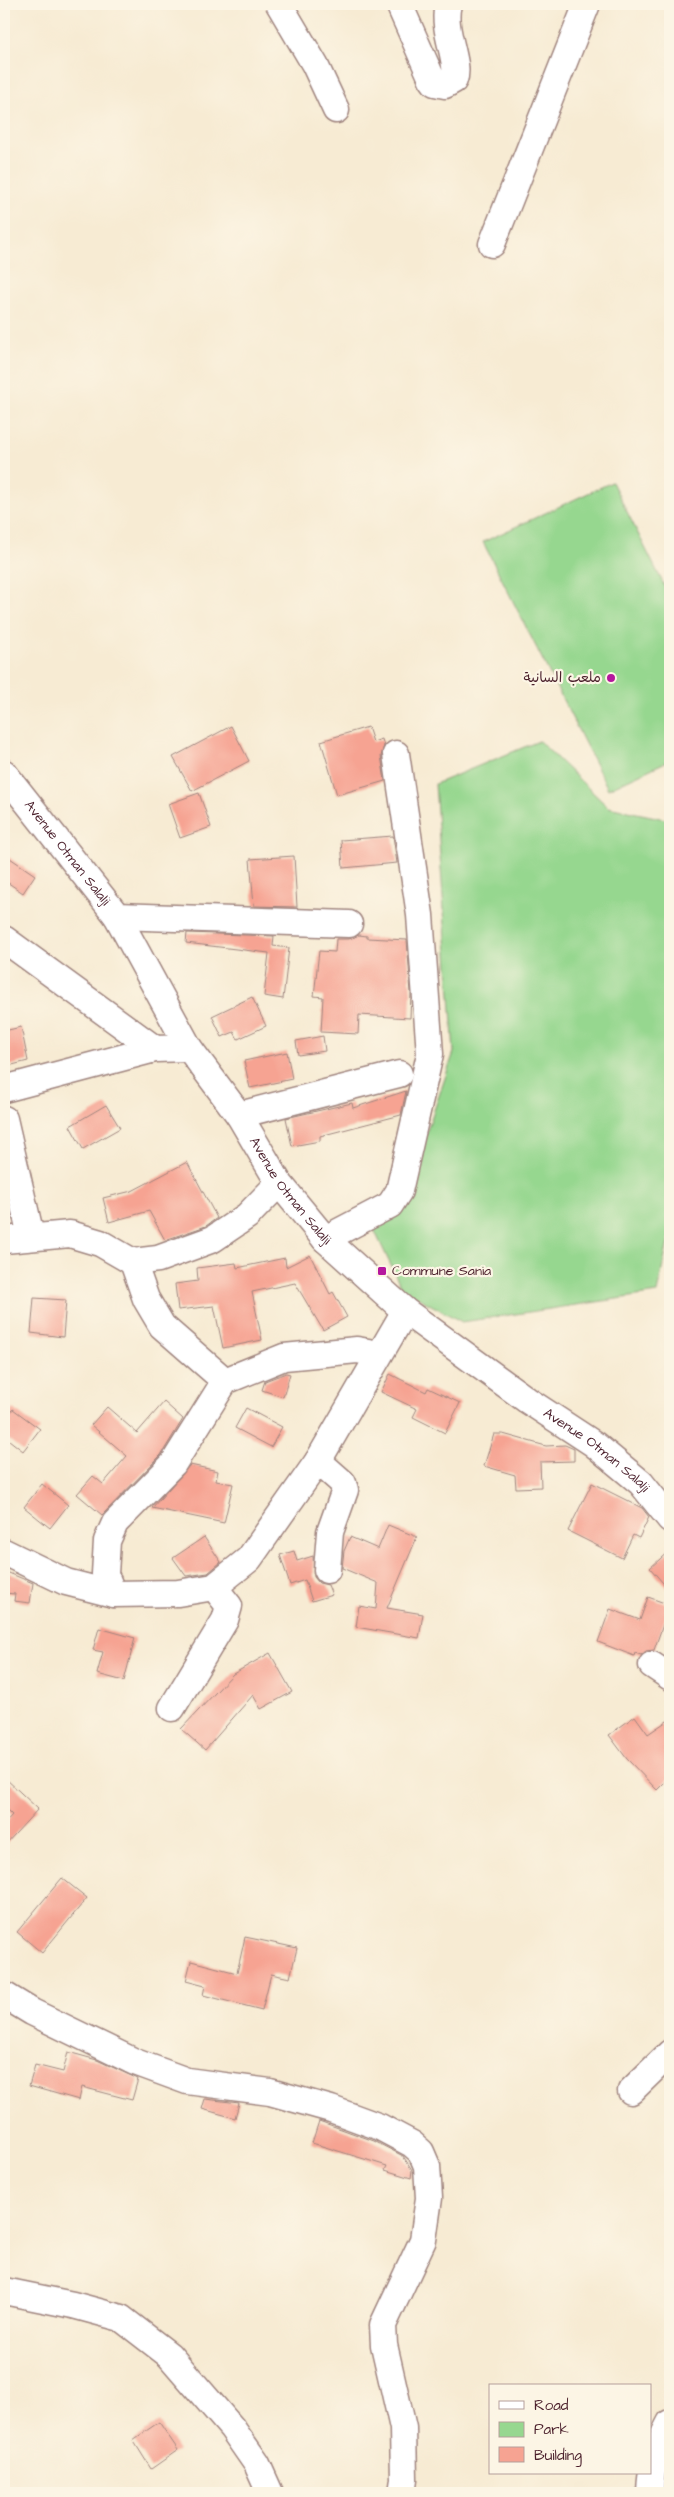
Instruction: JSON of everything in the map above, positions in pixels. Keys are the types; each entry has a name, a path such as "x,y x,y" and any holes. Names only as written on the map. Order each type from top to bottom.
{"street":[{"path":"278,4 315,65 336,110"},
{"path":"492,244 585,5"},
{"path":"446,8 445,24 456,71 454,80 445,85 435,83 432,79 403,13 446,8"},
{"path":"325,1239 390,1205 399,1191 430,1054 420,915 396,754"},
{"name":"Avenue Otman Salalji","path":"4,773 117,916 189,1048 239,1115 279,1183 325,1239 405,1310 527,1400 594,1444 641,1483 670,1520"},
{"path":"117,916 349,924"},
{"path":"4,939 155,1049"},
{"path":"4,1089 155,1049 189,1048"},
{"path":"239,1115 399,1074"},
{"path":"4,1119 31,1236"},
{"path":"4,1240 31,1236 70,1234 100,1243 133,1262 158,1259 213,1239 247,1216 279,1183"},
{"path":"133,1262 146,1299 162,1326 225,1381"},
{"path":"4,1552 66,1582 112,1594 178,1593 214,1587 249,1559 318,1461 405,1310"},
{"path":"112,1594 105,1574 107,1541 115,1523 173,1464 225,1381 284,1357 357,1350 379,1354"},
{"path":"318,1461 343,1483 345,1490 330,1532 328,1570"},
{"path":"172,1708 225,1620 229,1606 214,1587"},
{"path":"4,1995 32,2012 134,2062 187,2082 270,2092 331,2109 380,2127 412,2144 421,2152 427,2166 429,2198 424,2240 383,2325 384,2345 403,2428 404,2478 402,2493"},
{"path":"631,2091 670,2052"},
{"path":"4,2291 73,2305 121,2318 169,2355 232,2428 257,2464 270,2493"},
{"path":"650,2493 656,2448 670,2423"}],"green space":[{"name":"ملعب السانية","path":"612,482 670,597 670,760 608,789 483,542"},
{"path":"539,741 608,807 670,820 670,1233 657,1293 462,1322 402,1289 370,1221 408,1186 454,1052 435,784"}],"building":[{"path":"231,726 249,761 192,791 173,757"},
{"path":"368,727 373,742 382,739 384,746 381,756 385,781 337,795 321,741"},
{"path":"199,793 211,827 180,838 168,804"},
{"path":"393,836 397,863 343,868 341,840"},
{"path":"4,854 35,875 23,893 4,880"},
{"path":"294,856 297,907 254,906 250,859"},
{"path":"187,933 274,936 273,946 289,948 283,999 264,996 269,953 186,943"},
{"path":"359,935 367,936 367,938 407,940 411,993 410,1018 359,1015 358,1034 321,1032 323,997 314,996 319,951 335,952 336,939 349,939"},
{"path":"252,997 266,1026 238,1039 234,1032 222,1037 212,1016"},
{"path":"21,1027 28,1061 4,1067 4,1031"},
{"path":"323,1036 325,1051 298,1055 296,1041"},
{"path":"287,1052 292,1079 250,1088 244,1061"},
{"path":"406,1091 401,1115 320,1136 320,1141 292,1146 286,1118 352,1103 353,1108"},
{"path":"106,1105 120,1128 83,1149 70,1126"},
{"path":"187,1162 217,1218 206,1226 165,1240 149,1211 109,1222 103,1198 132,1191"},
{"path":"310,1255 330,1294 333,1292 347,1317 323,1330 295,1283 252,1292 262,1340 223,1348 214,1306 178,1310 175,1284 198,1281 197,1268 236,1263 237,1268 285,1258 286,1267"},
{"path":"34,1298 66,1300 63,1337 31,1333"},
{"path":"286,1373 290,1374 283,1397 262,1390 265,1381"},
{"path":"390,1374 426,1392 428,1388 460,1403 445,1433 413,1417 417,1409 381,1392"},
{"path":"164,1402 183,1419 161,1455 102,1515 77,1494 93,1476 103,1484 127,1456 91,1425 107,1407 137,1433"},
{"path":"246,1408 282,1427 271,1447 235,1428"},
{"path":"13,1409 40,1429 23,1451 4,1436 4,1421"},
{"path":"494,1434 503,1434 546,1446 565,1445 574,1449 574,1461 540,1462 541,1487 516,1488 515,1475 484,1466"},
{"path":"190,1465 218,1471 216,1481 233,1484 224,1523 152,1508"},
{"path":"592,1483 642,1508 649,1517 639,1538 633,1535 622,1558 568,1531"},
{"path":"42,1484 68,1505 50,1528 24,1507"},
{"path":"388,1525 417,1537 387,1608 423,1614 419,1638 356,1627 359,1606 376,1609 378,1583 342,1568 344,1551 350,1537 378,1549"},
{"path":"204,1537 221,1562 208,1573 186,1576 173,1558"},
{"path":"670,1550 670,1591 650,1568"},
{"path":"294,1551 297,1561 313,1556 314,1577 319,1583 328,1585 332,1595 312,1601 305,1580 290,1585 280,1555"},
{"path":"4,1571 33,1583 30,1603 14,1601 15,1594 4,1593"},
{"path":"648,1597 670,1605 654,1650 646,1651 641,1655 635,1653 634,1656 598,1642 610,1609 640,1620"},
{"path":"99,1628 135,1638 124,1681 97,1674 103,1652 93,1650"},
{"path":"270,1653 292,1692 261,1709 253,1695 205,1750 181,1729 233,1674"},
{"path":"635,1716 648,1734 670,1719 670,1777 657,1790 627,1759 609,1735"},
{"path":"4,1777 38,1809 4,1846 4,1824 12,1815 4,1807"},
{"path":"62,1878 87,1898 42,1953 17,1932"},
{"path":"245,1937 297,1948 290,1978 271,1974 262,2010 203,1995 205,1986 186,1981 191,1961 237,1973"},
{"path":"68,2052 97,2060 138,2079 132,2100 82,2087 79,2100 29,2086 35,2065 63,2072"},
{"path":"205,2099 239,2103 235,2118 202,2109"},
{"path":"319,2121 374,2141 403,2156 412,2170 411,2178 385,2170 387,2166 312,2143"},
{"path":"159,2422 178,2450 151,2469 133,2440"}],"place":[{"name":"ملعب السانية","path":"611,678"},
{"name":"Commune Sania","path":"382,1271"}]}
